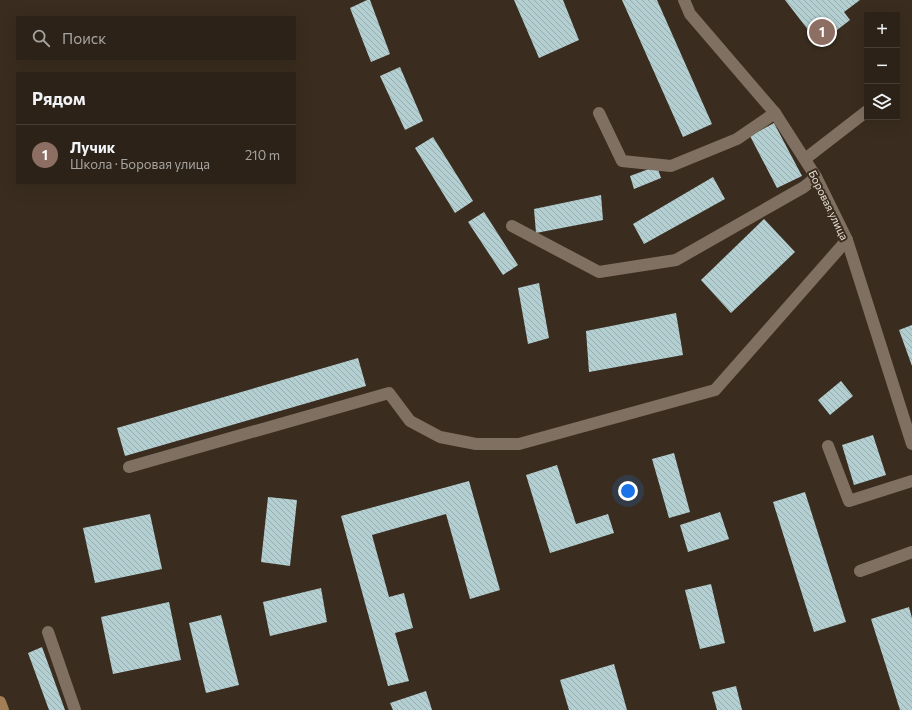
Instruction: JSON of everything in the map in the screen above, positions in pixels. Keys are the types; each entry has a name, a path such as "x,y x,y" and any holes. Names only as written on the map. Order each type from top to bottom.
{"main road":[{"path":"0,702 3,710"}],"street":[{"name":"Боровая улица","path":"684,0 690,14 775,113 816,177 846,240 912,444"},
{"path":"599,113 622,161 671,166 738,139 775,113"},
{"path":"805,159 864,113"},
{"path":"512,226 599,272 676,260 804,187 816,177"},
{"path":"129,467 389,393 410,421 440,437 476,444 519,444 715,390 846,240"},
{"path":"828,446 849,501 912,481"},
{"path":"860,571 912,552"},
{"path":"48,632 75,710"}],"building":[{"path":"370,0 390,54 371,62 350,8"},
{"path":"514,0 563,0 579,40 539,58"},
{"path":"622,0 657,0 712,124 683,137"},
{"path":"785,0 860,0 844,12 850,20 819,44"},
{"path":"400,67 423,121 405,130 380,76"},
{"path":"774,123 802,176 777,188 750,136"},
{"path":"433,137 473,201 455,213 415,148"},
{"path":"657,166 661,178 634,189 630,176"},
{"path":"713,177 725,199 644,244 633,224"},
{"path":"601,195 603,220 536,233 534,209"},
{"path":"484,212 518,265 503,275 468,222"},
{"path":"764,219 795,252 731,313 701,280"},
{"path":"539,283 549,338 528,344 518,288"},
{"path":"676,313 683,355 589,372 586,331"},
{"path":"912,325 912,366 899,330"},
{"path":"358,358 366,386 125,456 117,428"},
{"path":"841,381 853,396 830,415 818,400"},
{"path":"873,435 886,475 854,485 842,445"},
{"path":"674,453 690,512 669,518 652,459"},
{"path":"557,465 576,524 608,514 614,533 550,553 526,475"},
{"path":"469,481 500,590 470,599 446,514 372,535 389,597 404,593 413,628 395,633 409,681 388,686 341,516"},
{"path":"805,492 846,622 814,632 773,502"},
{"path":"268,497 297,500 290,566 261,562"},
{"path":"720,512 729,539 688,552 680,525"},
{"path":"150,514 162,569 95,583 83,528"},
{"path":"711,584 725,643 700,649 685,590"},
{"path":"321,588 327,622 270,636 263,602"},
{"path":"169,602 181,660 113,674 101,617"},
{"path":"909,607 912,618 912,710 900,710 871,619"},
{"path":"221,615 239,685 206,693 189,623"},
{"path":"42,647 65,710 49,710 28,653"},
{"path":"614,664 627,710 569,710 560,680"},
{"path":"736,686 742,710 717,710 712,692"},
{"path":"426,691 432,710 393,710 390,703"}],"place":[{"name":"Лучик","path":"822,32"}]}
